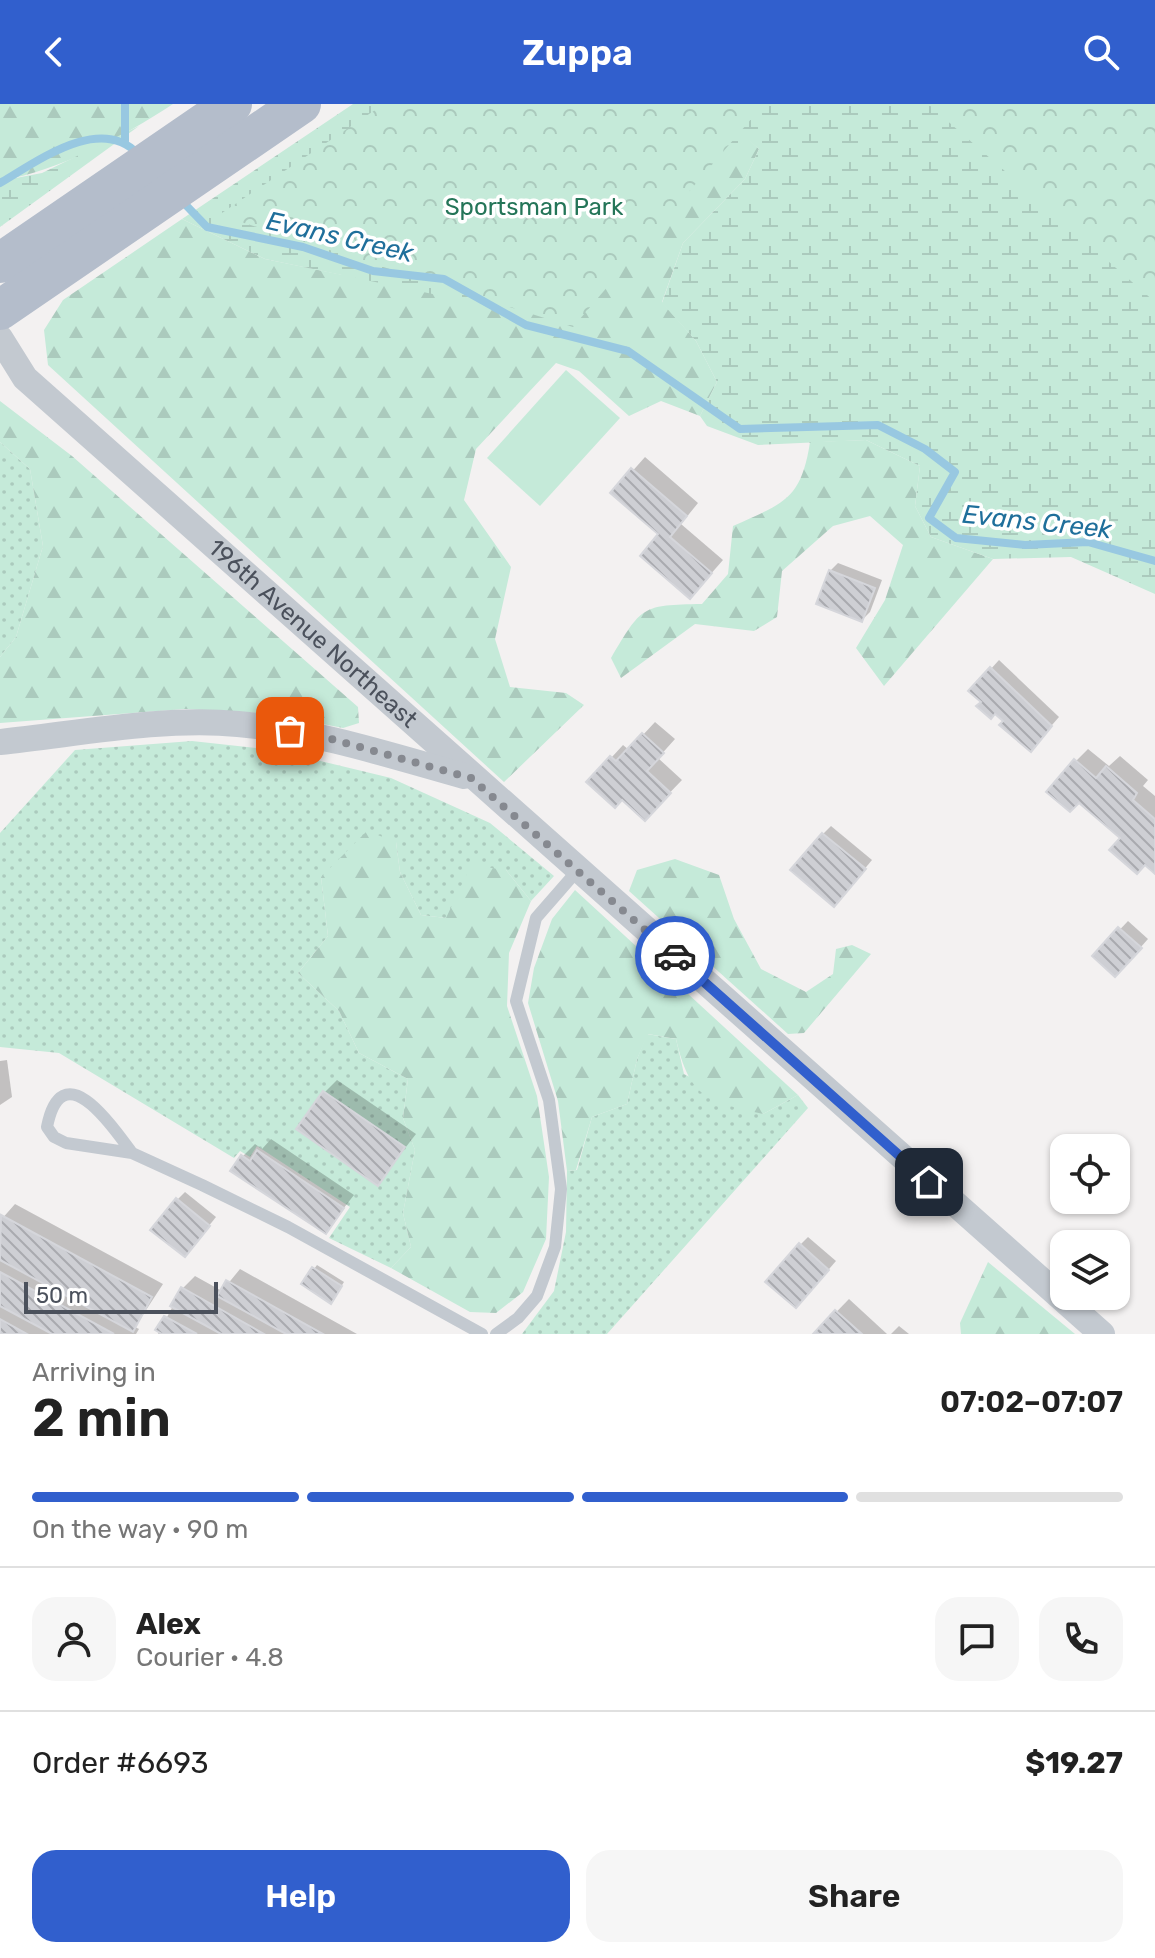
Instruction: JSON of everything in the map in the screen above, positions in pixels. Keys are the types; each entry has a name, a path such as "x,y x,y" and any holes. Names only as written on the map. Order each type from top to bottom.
{"main road":[{"path":"0,310 121,227 232,104"},
{"path":"0,290 8,258 98,194 179,164 301,104"}],"street":[{"name":"196th Avenue Northeast","path":"0,338 25,378 471,778 1102,1334"},
{"path":"0,742 173,724 236,723 317,735 471,778"}],"lane":[{"path":"496,1334 518,1318 537,1296 555,1247 561,1189 549,1100 516,1001 536,918 577,871"},
{"path":"132,1153 99,1107 87,1098 71,1095 57,1102 50,1113 47,1127 54,1137 66,1143 132,1153 288,1227 482,1334"}],"green space":[{"path":"0,104 173,104 132,129 68,161 0,181"},
{"path":"353,104 1155,104 1155,594 1071,557 993,559 931,537 915,506 920,466 866,440 758,445 707,426 700,416 717,382 696,341 662,303 683,243 745,179 759,149 747,139 565,303 447,297 265,259 182,219"},
{"name":"Sportsman Park","path":"384,104 764,104 573,327 219,215"},
{"path":"928,104 1155,104 1155,302"},
{"path":"139,126 0,227 0,181 42,173"},
{"path":"747,138 759,149 745,179 683,243 662,302 696,341 717,382 700,416 661,401 629,416 579,371 556,363 476,449 464,500 511,567 495,639 510,687 566,693 584,705 504,782 48,365 44,330 63,300 182,219 265,259 343,275 724,159"},
{"path":"566,370 620,418 540,506 487,458"},
{"path":"0,401 72,456 358,707 359,723 343,728 272,714 185,709 0,723 0,657 16,637 43,546 30,469 0,442"},
{"path":"866,440 920,466 915,506 931,537 993,559 884,686 856,648 885,600 903,545 870,516 833,526 782,571 777,617 754,631 695,624 621,678 611,658 637,618 655,608 702,604 728,574 733,526 787,498 801,477 810,442"},
{"path":"0,442 30,469 43,546 16,637 0,657"},
{"path":"192,741 275,750 391,778 490,823 554,876 531,901 506,870 446,918 421,915 400,872 396,842 321,877 328,936 298,973 339,1011 359,1053 408,1079 403,1118 415,1150 403,1213 411,1247 391,1268 329,1238 350,1207 257,1146 250,1157 240,1151 234,1158 59,1053 0,1047 0,833 75,750"},
{"path":"367,831 396,842 400,872 421,915 446,918 471,865 506,870 531,901 509,953 507,1006 537,1096 549,1177 546,1239 523,1292 496,1313 470,1312 391,1268 411,1247 403,1213 415,1150 403,1118 408,1079 359,1053 339,1011 298,973 328,936 321,877"},
{"path":"675,859 719,875 734,919 761,969 806,992 833,974 836,949 852,945 871,954 804,1033 788,1034 629,891 637,870"},
{"path":"575,890 798,1095 763,1114 715,1100 695,1086 681,1059 676,1039 648,1034 637,1059 627,1104 592,1117 576,1170 567,1171 558,1101 528,1003 534,968 552,919"},
{"path":"647,1034 676,1039 684,1074 763,1114 798,1095 808,1108 607,1334 522,1334 554,1291 566,1232 567,1171 577,1170 592,1117 627,1104 637,1059"},
{"path":"988,1262 1075,1334 961,1334 960,1323"}],"building":[{"path":"631,468 687,516 670,537 712,573 690,599 640,556 658,534 610,493"},
{"path":"829,570 875,588 862,622 816,604"},
{"path":"990,667 1052,726 1031,752 999,725 1003,721 995,714 991,719 976,706 981,702 968,691"},
{"path":"642,733 664,753 647,771 671,793 645,821 622,800 615,808 586,782 610,756 616,761"},
{"path":"1074,759 1096,778 1106,766 1137,793 1133,800 1155,819 1155,874 1145,865 1137,874 1109,850 1120,838 1079,803 1070,812 1046,792"},
{"path":"822,833 866,869 834,907 790,870"},
{"path":"1118,927 1142,948 1115,977 1092,956"},
{"path":"323,1091 405,1147 378,1186 296,1129"},
{"path":"257,1150 344,1208 326,1234 230,1171 241,1155 250,1161"},
{"path":"176,1198 210,1226 185,1257 150,1230"},
{"path":"1,1215 152,1297 133,1332 0,1260"},
{"path":"799,1243 829,1270 796,1308 765,1282"},
{"path":"312,1267 342,1286 331,1304 301,1284"},
{"path":"0,1272 114,1334 52,1334 0,1306"},
{"path":"226,1280 323,1334 286,1334 217,1296"},
{"path":"181,1287 264,1334 221,1334 170,1306"},
{"path":"835,1310 862,1334 813,1334"},
{"path":"164,1316 197,1334 162,1334 155,1330"},
{"path":"0,1319 27,1334 0,1334"}],"waterway":[{"path":"125,104 125,141"},
{"name":"Evans Creek","path":"0,183 50,154 88,140 106,139 123,143 138,154"},
{"name":"Evans Creek","path":"180,199 207,227 303,247 373,271 444,279 526,325 628,351 740,429 878,425 925,449 955,472 929,518 956,538 1025,545 1088,542 1155,561"}],"way so far":[{"path":"290,731 317,735 471,778 675,956"}],"route":[{"path":"675,956 929,1182"}]}
